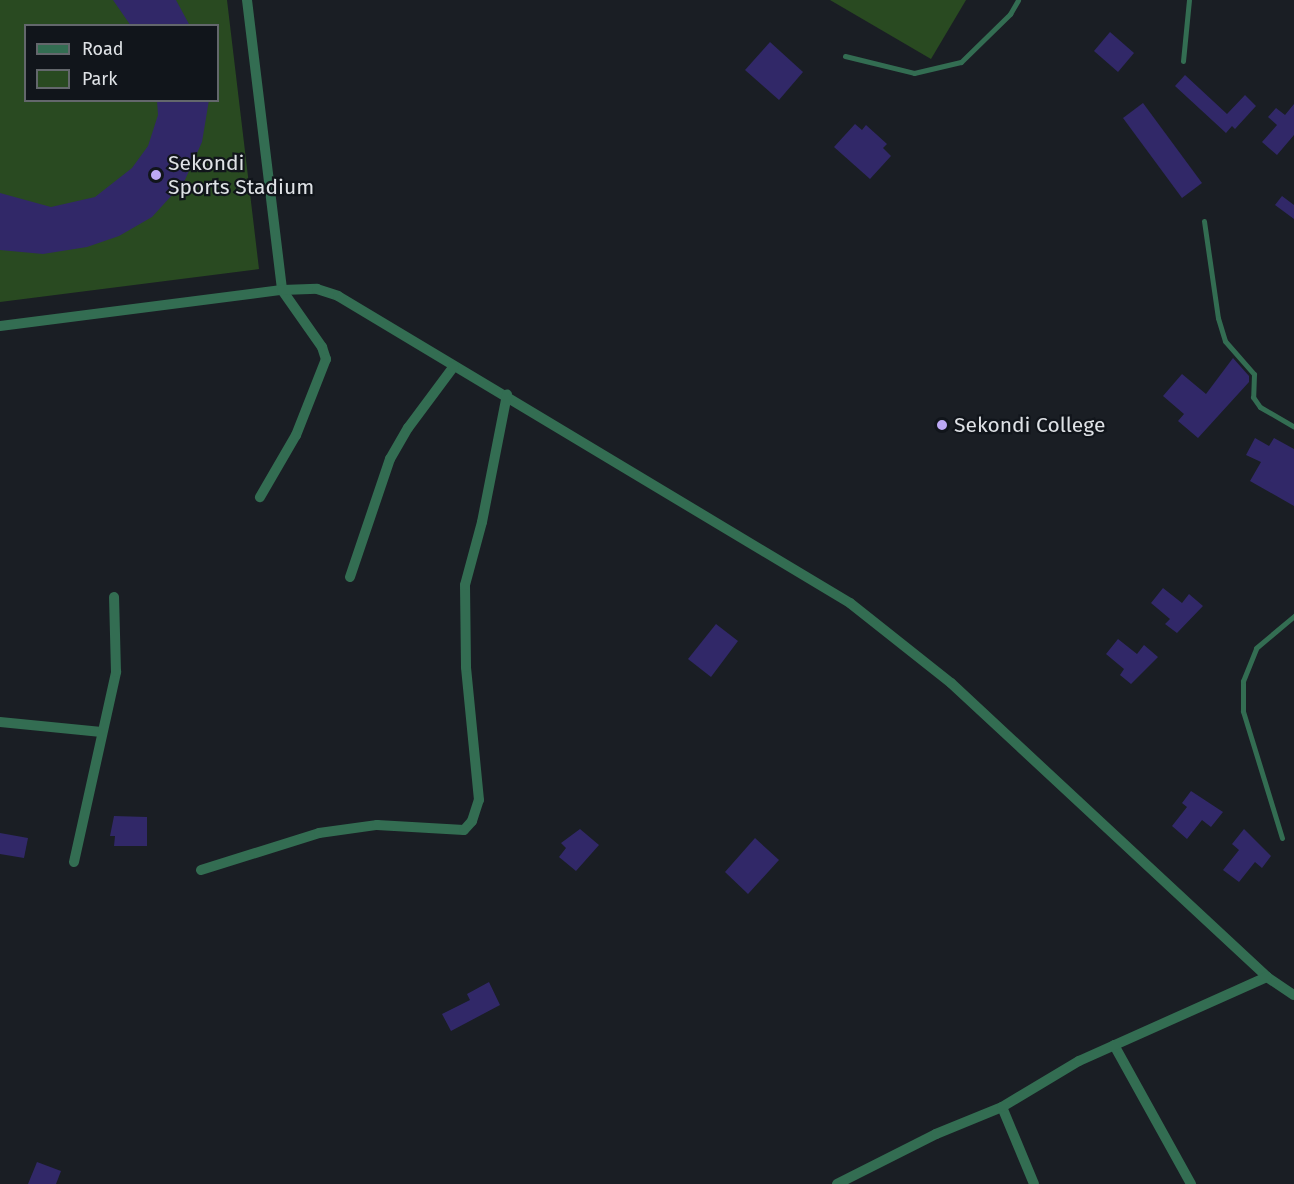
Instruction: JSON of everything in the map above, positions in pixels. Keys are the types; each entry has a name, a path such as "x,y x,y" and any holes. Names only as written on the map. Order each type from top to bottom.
{"street":[{"path":"247,0 282,290 322,347 326,359 297,435 260,496"},
{"path":"0,326 282,290 317,289 338,296 454,366 507,394 850,603 951,683 1267,977 1294,995"},
{"path":"350,577 390,459 408,428 454,366"},
{"path":"201,870 319,833 377,825 464,830 472,821 479,800 466,667 465,585 482,522 507,394"},
{"path":"74,862 116,672 114,597"},
{"path":"0,722 102,732"},
{"path":"837,1184 936,1134 1002,1107 1114,1045 1267,977"},
{"path":"1114,1045 1191,1184"},
{"path":"1002,1107 1034,1184"}],"lane":[{"path":"845,56 914,73 961,62 1010,14 1018,0"},
{"path":"1183,61 1190,0"},
{"path":"1204,221 1218,318 1225,341 1254,374 1253,397 1260,407 1294,427"},
{"path":"1282,838 1243,711 1243,681 1256,648 1294,616"}],"green space":[{"path":"0,0 227,0 259,269 0,302"},
{"path":"830,0 966,0 931,59"}],"building":[{"path":"113,0 176,0 189,24 130,24"},
{"path":"1110,32 1134,53 1118,72 1094,51"},
{"path":"770,42 803,72 779,100 745,70"},
{"path":"1185,75 1227,114 1245,95 1256,106 1235,129 1232,126 1226,133 1175,86"},
{"name":"Sekondi Sports Stadium","path":"157,102 209,102 202,142 184,182 152,217 119,236 87,247 43,254 0,250 0,193 51,207 95,197 132,168 148,146 158,115"},
{"path":"1143,103 1202,183 1182,198 1123,118"},
{"path":"1294,104 1294,135 1277,155 1262,142 1277,125 1268,117 1276,108 1285,115"},
{"path":"855,124 862,130 866,125 887,144 883,148 891,156 870,179 834,147"},
{"path":"1282,196 1294,205 1294,219 1275,205"},
{"path":"1233,358 1249,376 1249,382 1198,438 1178,421 1184,414 1163,396 1182,374 1206,394"},
{"path":"1255,438 1269,446 1274,438 1294,449 1294,506 1250,481 1261,462 1246,455"},
{"path":"1163,588 1182,603 1189,594 1203,606 1177,633 1165,624 1170,619 1151,603"},
{"path":"716,624 738,641 711,677 688,659"},
{"path":"1118,639 1137,654 1144,645 1158,657 1131,684 1120,675 1124,669 1106,654"},
{"path":"1191,791 1223,812 1211,827 1202,820 1187,839 1172,826 1187,807 1182,803"},
{"path":"114,816 147,817 147,846 114,846 115,836 110,836"},
{"path":"580,829 599,845 576,871 559,857 566,848 561,843"},
{"path":"1244,829 1271,856 1262,868 1255,862 1239,882 1223,870 1239,850 1232,844"},
{"path":"0,833 28,838 24,858 0,854"},
{"path":"755,838 779,860 748,894 725,872"},
{"path":"489,982 500,1005 451,1031 442,1014 470,1000 467,994"},
{"path":"37,1162 61,1171 56,1184 28,1184"}],"place":[{"name":"Sekondi Sports Stadium","path":"156,175"},
{"name":"Sekondi College","path":"942,425"}]}
